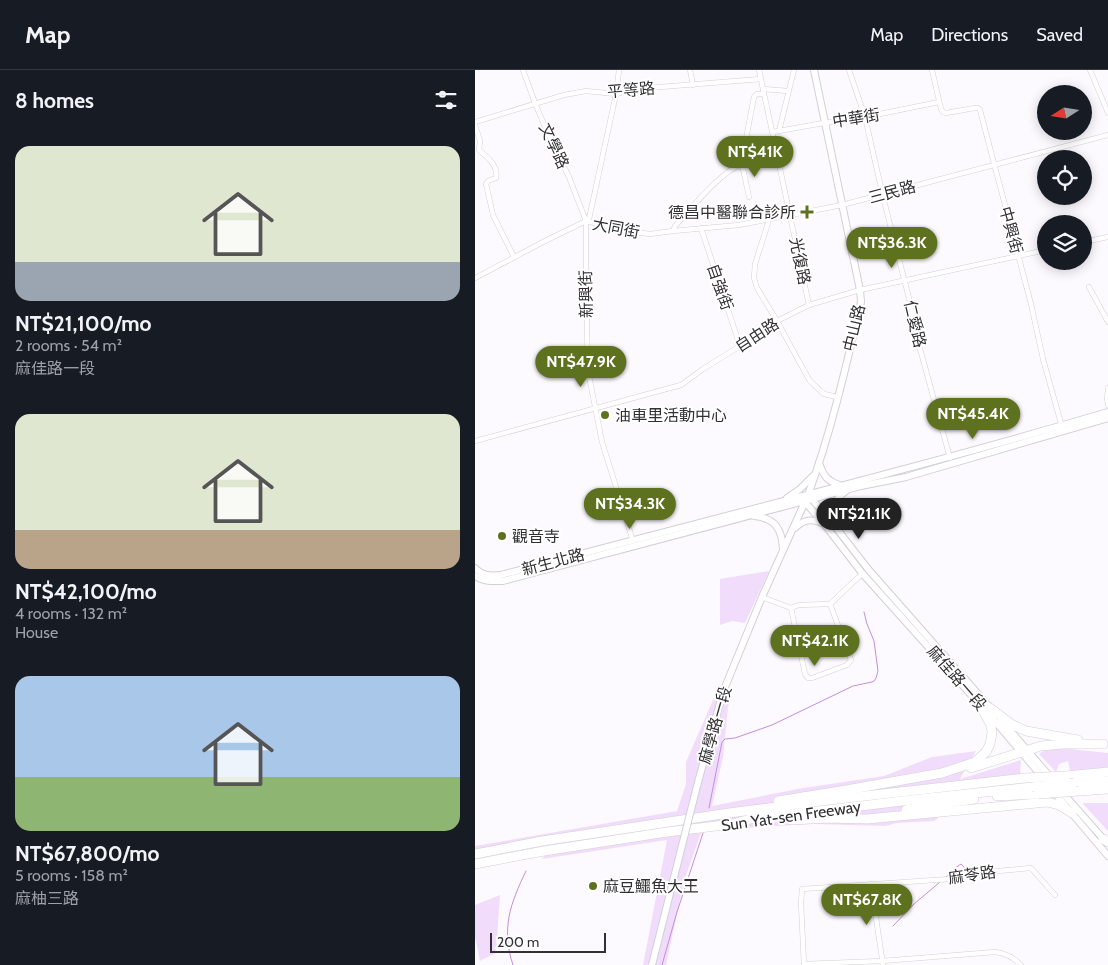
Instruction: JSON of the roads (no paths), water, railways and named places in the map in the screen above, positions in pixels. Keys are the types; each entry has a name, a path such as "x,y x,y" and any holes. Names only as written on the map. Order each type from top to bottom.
{"highway":[{"path":"941,773 975,762 990,744 991,725 980,705"},
{"path":"990,708 1011,724 1026,731 1105,744"},
{"path":"729,813 747,806 958,771 1041,746 1053,744 1105,744"},
{"name":"Sun Yat-sen Freeway","path":"475,854 729,813 829,800 1025,778 1108,772"},
{"name":"Sun Yat-sen Freeway","path":"475,864 573,846 732,824 758,817 911,800 1077,787 1108,781"},
{"path":"1077,787 1108,789"},
{"path":"867,819 927,806 1035,791"},
{"path":"732,824 799,819 867,819 1047,802 1059,805 1072,813"}],"main road":[{"name":"中山路","path":"808,499 837,397 861,302 814,70"},
{"path":"1063,428 1108,412"},
{"path":"808,499 1063,428 1108,418"},
{"path":"819,463 827,479 845,488"},
{"path":"780,501 793,495 816,472"},
{"path":"835,525 832,515 836,502 845,488"},
{"name":"新生北路","path":"633,543 808,499"},
{"name":"新生北路","path":"475,568 477,578 487,581 503,581 780,501 808,499"},
{"name":"麻佳路一段","path":"808,499 825,525 980,705 1025,751 1106,842"},
{"name":"麻佳路一段","path":"808,499 835,525 865,571 990,708 1108,856"},
{"name":"麻學路一段","path":"652,965 723,692 762,597 808,499"},
{"path":"750,515 761,516 775,524 782,540 783,550"},
{"path":"792,530 799,523 807,520 818,521 825,525"}],"street":[{"name":"文學路","path":"523,70 535,104 569,177 586,221"},
{"name":"新興街","path":"619,70 616,94 589,219 586,221 588,370 602,442 633,543"},
{"path":"690,70 693,85"},
{"name":"光復路","path":"759,70 809,305"},
{"path":"779,131 794,70"},
{"name":"仁愛路","path":"849,70 865,117 919,345 950,460"},
{"path":"932,70 939,102"},
{"path":"1090,70 1108,112"},
{"name":"平等路","path":"475,123 577,92 616,94 635,89 761,79"},
{"path":"749,196 742,164 754,96 764,91 788,90"},
{"name":"中華街","path":"773,132 865,117 939,102"},
{"name":"中興街","path":"939,102 944,113 979,108 1043,359 1063,428"},
{"path":"475,123 480,141 479,150 489,159 496,171 496,178 489,181 485,187 490,198 491,210 514,257"},
{"name":"三民路","path":"673,231 727,227 842,205 1108,135"},
{"path":"673,231 675,226 718,180 734,167 742,164"},
{"path":"769,220 756,260 754,273 757,288 810,381 824,394 837,397"},
{"name":"大同街","path":"475,278 586,221 643,234 673,231"},
{"name":"自強街","path":"701,228 740,346"},
{"path":"1092,240 1108,237"},
{"name":"自由路","path":"475,441 681,385 763,329 809,305 860,290 1037,252"},
{"path":"1089,287 1108,322"},
{"path":"1108,388 1108,405"},
{"path":"762,597 791,608 799,605 830,604 865,571"},
{"path":"791,608 805,674 808,678 812,678 847,664 851,660 830,604"},
{"name":"麻苓路","path":"804,964 802,889 948,879 974,874 1031,868 1055,895"},
{"path":"871,884 882,963"},
{"path":"804,964 882,963 995,952 1010,956 1021,965"}],"waterway":[{"path":"709,808 722,742 725,739 735,738 772,725 853,686 874,681 878,671 874,641 864,612"},
{"path":"662,965 703,833"},
{"path":"945,878 961,864 967,870"},
{"path":"513,965 509,952 509,917 526,871"},
{"path":"893,926 914,904 940,882"}],"place":[{"name":"德昌中醫聯合診所","path":"807,212"},
{"name":"油車里活動中心","path":"605,415"},
{"name":"觀音寺","path":"502,536"},
{"name":"麻豆鱷魚大王","path":"593,886"}]}
